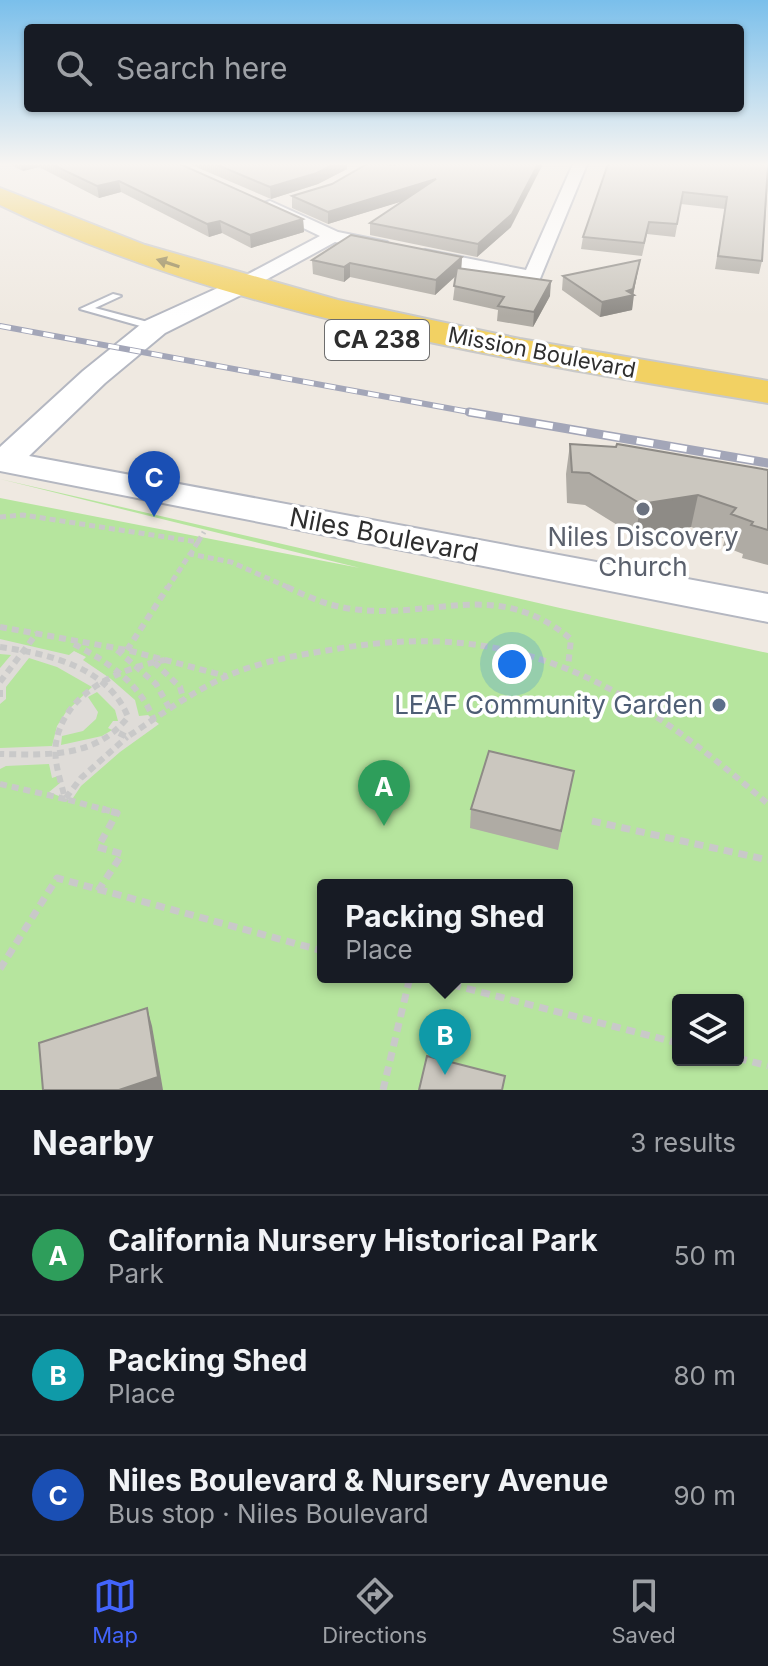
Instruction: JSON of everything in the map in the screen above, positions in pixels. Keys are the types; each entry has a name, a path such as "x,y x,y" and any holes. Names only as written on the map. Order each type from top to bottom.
{"main road":[{"name":"Mission Boulevard","path":"45,215 301,323 396,345 768,415"},
{"name":"Mission Boulevard","path":"0,219 87,255 228,292 768,392"},
{"path":"2,462 94,377 155,327 228,292"},
{"name":"Niles Boulevard","path":"2,462 768,608"}],"street":[{"path":"288,215 333,236 532,277 558,215"},
{"path":"228,292 333,236"}],"lane":[{"path":"116,296 85,309 155,327"}],"path":[{"path":"0,517 23,515 198,542"},
{"path":"127,650 204,532"},
{"path":"190,554 203,554 244,568 311,599 355,610 408,611 461,603 509,606 549,620 566,633 571,639 568,667"},
{"path":"0,627 127,650 227,676"},
{"path":"0,682 37,633"},
{"path":"66,640 96,655 121,674 147,698 154,720"},
{"path":"65,799 81,778 127,737 227,676 276,660 368,641 470,644 518,651 568,667 640,707 727,768 768,804"},
{"path":"0,647 66,662 103,682 125,702 128,717 119,733 93,746 57,753 0,754"},
{"path":"117,650 156,684 170,709"},
{"path":"65,799 57,753 61,727 77,703 103,682 137,666 165,660"},
{"path":"154,662 180,687 184,701"},
{"path":"0,690 0,699"},
{"path":"119,733 127,737"},
{"path":"0,784 117,813 98,847 122,854 98,891"},
{"path":"592,821 768,860"},
{"path":"0,969 57,878 317,949"},
{"path":"383,1090 409,983"},
{"path":"446,983 672,1041"},
{"path":"744,1060 768,1066"}],"green space":[{"path":"0,479 768,653 768,1090 0,1090 0,498 360,568"}],"shaded area":[{"path":"0,639 69,655 74,651 86,657 83,660 135,700 139,716 148,715 159,724 81,786 71,801 49,792 60,783 58,776 52,778 49,764 0,769 0,748 52,746 57,726 66,712 92,687 57,667 29,658 6,687 6,699 0,704 0,668 11,655 0,654","holes":["97,692 115,710 118,721 113,721 108,728 112,730 102,736 61,745 62,736 83,731 96,719 98,712 88,697"]}],"building":[{"path":"188,215 294,215 303,219 250,235 220,221 207,224"},
{"path":"382,215 511,215 478,244 370,223"},
{"path":"591,215 679,215 677,224 649,222 644,243 583,237"},
{"path":"724,215 765,215 762,261 718,256"},
{"path":"351,235 462,257 436,280 350,263 344,267 312,260"},
{"path":"640,260 633,289 627,291 634,295 602,302 563,276"},
{"path":"457,268 551,281 534,312 498,306 504,297 454,286"},
{"path":"570,444 616,447 617,444 768,470 768,530 731,514 736,508 698,495 641,504 589,473 572,472"},
{"path":"489,751 574,771 561,831 471,809"},
{"path":"147,1008 158,1077 119,1090 43,1090 39,1043"},
{"path":"427,1056 505,1076 502,1090 419,1090"}],"railway":[{"path":"0,326 470,412"},
{"path":"470,412 768,463"},
{"path":"470,412 480,414"}],"place":[{"name":"Niles Discovery Church","path":"643,509"},
{"name":"Niles Boulevard & Nursery Avenue","path":"154,517"},
{"name":"LEAF Community Garden","path":"719,705"},
{"name":"California Nursery Historical Park","path":"384,826"},
{"name":"Packing Shed","path":"445,1075"}]}
